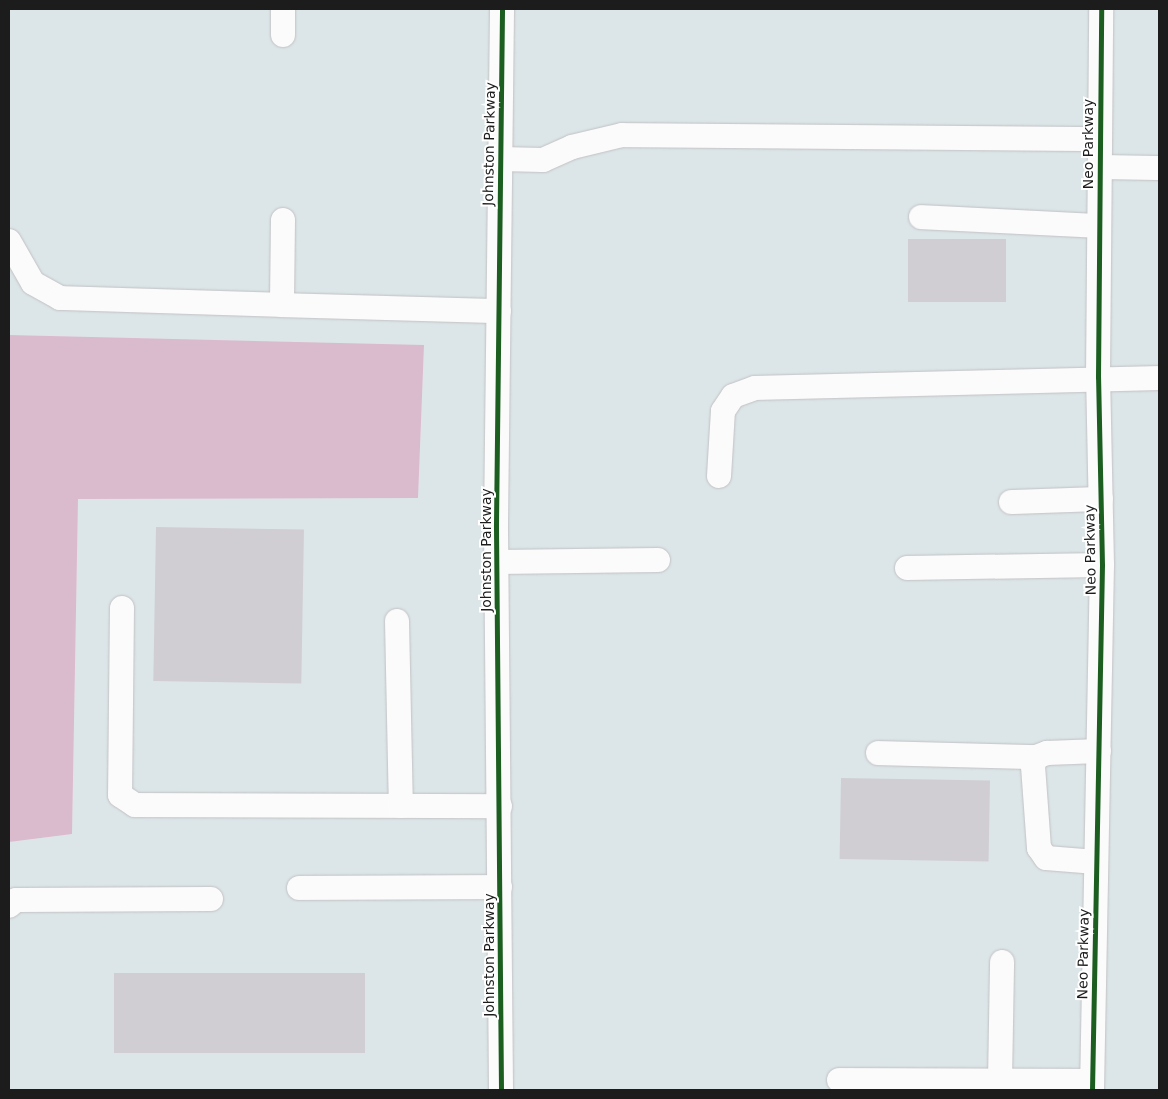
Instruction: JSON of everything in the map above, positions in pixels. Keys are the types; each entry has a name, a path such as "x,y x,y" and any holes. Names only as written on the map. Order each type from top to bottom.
{"street":[{"path":"283,9 283,35"},
{"name":"Johnston Parkway","path":"501,1090 497,562 502,9"},
{"name":"Neo Parkway","path":"1092,1086 1102,565 1098,377 1101,9"},
{"path":"500,159 543,160 572,147 622,136 1100,139"},
{"path":"1099,167 1159,168"},
{"path":"921,217 1099,226"},
{"path":"282,305 283,220"},
{"path":"9,241 33,283 60,298 499,311"},
{"path":"719,476 723,411 733,396 755,388 1098,377 1159,378"},
{"path":"1011,502 1101,499"},
{"path":"497,562 658,560"},
{"path":"907,568 1102,565"},
{"path":"122,608 120,795 135,805 500,806"},
{"path":"398,620 400,806"},
{"path":"878,753 1036,757 1099,751"},
{"path":"1036,757 1033,766 1039,848 1046,858 1096,862"},
{"path":"299,888 500,887"},
{"path":"9,906 16,900 211,899"},
{"path":"1000,1081 1002,962"},
{"path":"839,1080 1000,1081 1030,1086 1092,1086"}],"shaded area":[{"path":"9,9 1159,9 1159,1090 9,1090 9,842 72,834 78,499 418,498 424,346 9,335"},
{"path":"9,335 424,345 418,498 78,499 72,834 9,842"}],"building":[{"path":"908,239 1006,239 1006,302 908,302"},
{"path":"156,527 304,530 301,684 153,681"},
{"path":"841,778 990,781 989,862 840,859"},
{"path":"114,973 365,973 365,1053 114,1053"}],"cycle path":[{"path":"501,1090 496,524 502,9"},
{"path":"1092,1090 1102,565 1098,377 1101,9"}]}
